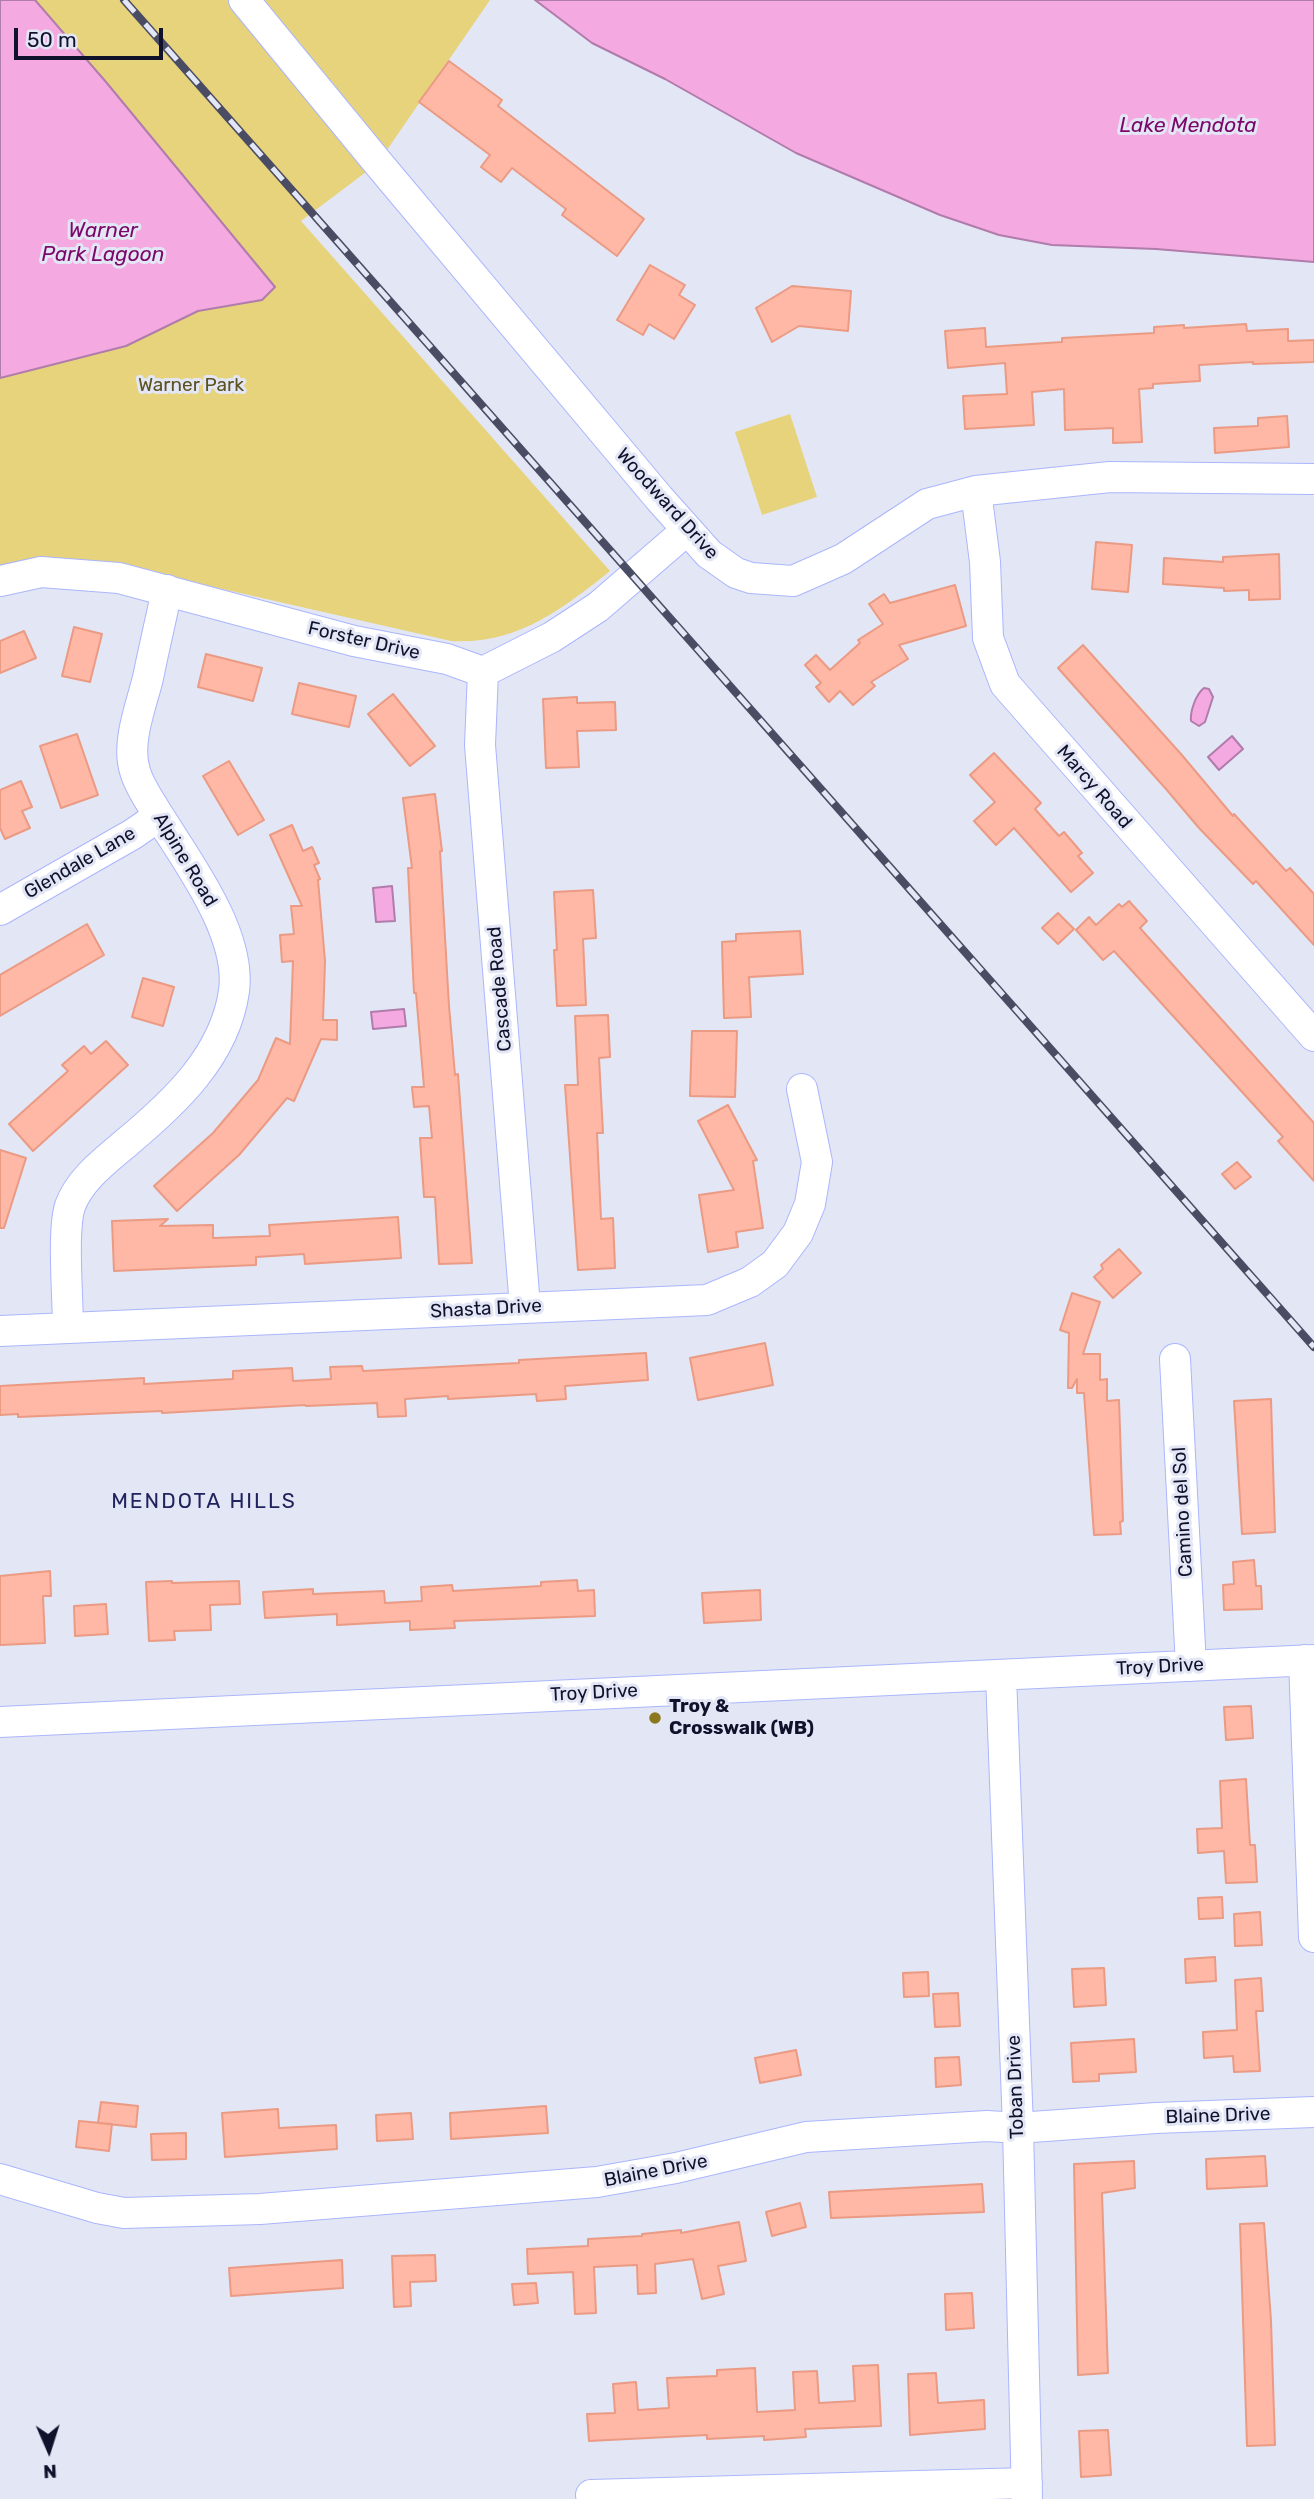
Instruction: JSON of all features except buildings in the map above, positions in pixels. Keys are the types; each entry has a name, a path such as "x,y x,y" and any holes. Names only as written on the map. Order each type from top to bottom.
{"street":[{"name":"Woodward Drive","path":"244,0 687,530 709,554 736,573 751,578 793,581 843,559 927,505 976,491 1110,477 1314,479"},
{"name":"Marcy Road","path":"976,491 985,562 988,638 1005,684 1314,1036"},
{"path":"484,672 552,637 598,607 687,530"},
{"name":"Forster Drive","path":"0,581 41,572 119,578 354,641 447,659 484,672"},
{"name":"Alpine Road","path":"68,1328 67,1220 73,1199 94,1170 145,1128 206,1063 217,1044 234,990 229,946 214,904 159,816 135,772 132,755 167,590"},
{"name":"Cascade Road","path":"484,672 481,745 524,1307"},
{"name":"Glendale Lane","path":"0,910 159,816"},
{"name":"Shasta Drive","path":"0,1331 707,1300 750,1282 775,1264 798,1233 810,1204 817,1162 802,1089"},
{"name":"Camino del Sol","path":"1175,1359 1191,1666"},
{"path":"1309,1660 1314,1937"},
{"name":"Troy Drive","path":"0,1722 1309,1660"},
{"name":"Toban Drive","path":"1001,1675 1018,2128 1027,2491"},
{"name":"Blaine Drive","path":"0,2179 97,2208 124,2213 260,2210 597,2182 676,2168 806,2137 1314,2112"},
{"path":"591,2495 1027,2491"}],"green space":[{"name":"Warner Park","path":"0,0 490,0 378,163 301,221 610,571 574,599 517,631 474,641 451,641 121,566 38,559 0,566"},
{"path":"790,414 817,497 762,515 735,432"}],"water":[{"name":"Warner Park Lagoon","path":"0,0 35,0 275,287 262,300 198,311 126,346 0,378"},
{"name":"Lake Mendota","path":"535,0 1314,0 1314,262 1156,249 1052,245 999,235 940,215 796,153 665,79 592,43"},
{"path":"1204,688 1209,689 1213,697 1205,722 1199,726 1191,721 1191,712 1196,698"},
{"path":"1232,736 1243,749 1219,770 1208,757"},
{"path":"392,886 395,921 376,922 373,888"},
{"path":"404,1009 406,1026 373,1029 371,1012"}],"railway":[{"path":"124,0 1314,1347"}],"place":[{"name":"Troy & Crosswalk (WB)","path":"655,1718"}],"district":[{"name":"MENDOTA HILLS","path":"204,1502"}]}
